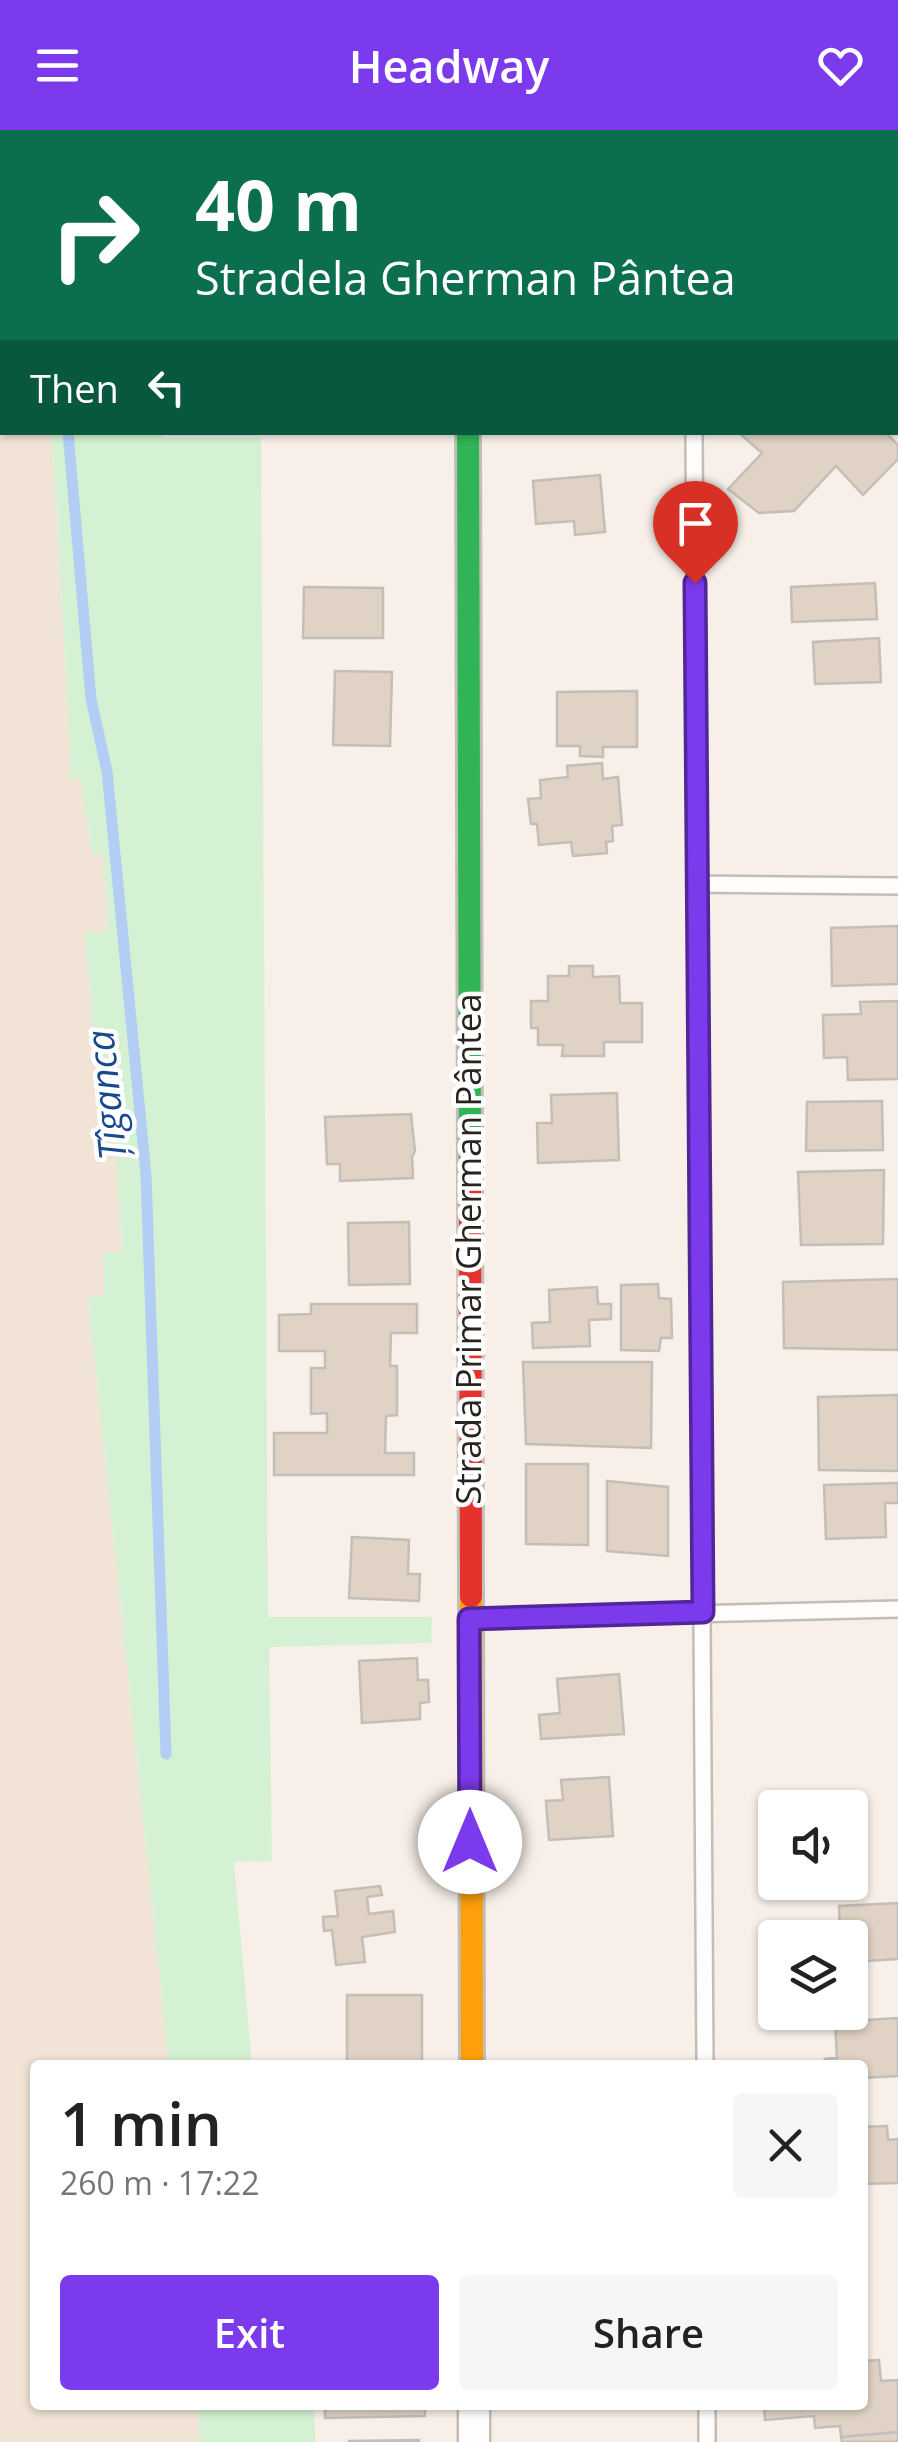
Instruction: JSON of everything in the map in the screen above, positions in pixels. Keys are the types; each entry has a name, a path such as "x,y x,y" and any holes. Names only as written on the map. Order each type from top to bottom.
{"street":[{"name":"Strada Primar Gherman Pântea","path":"468,435 472,2060"},
{"path":"474,2410 474,2442"}],"lane":[{"path":"694,435 705,2060"},
{"path":"698,884 898,886"},
{"path":"469,1619 898,1609"},
{"path":"707,2410 707,2442"}],"shaded area":[{"path":"0,435 52,435 71,763 68,777 81,777 92,854 103,853 109,931 85,934 103,1135 115,1135 122,1252 104,1296 88,1297 168,2060 30,2060 30,2410 198,2410 200,2442 0,2442"}],"green space":[{"path":"52,435 261,438 268,1617 432,1617 431,1643 269,1647 272,1861 234,1862 252,2060 168,2060 88,1297 104,1296 104,1253 122,1251 115,1135 102,1135 85,933 109,931 103,854 92,854 81,778 68,778 71,763"},
{"path":"198,2410 313,2410 316,2442 200,2442"}],"building":[{"path":"741,435 888,435 898,445 898,459 863,495 836,466 794,511 759,513 728,489 762,453"},
{"path":"600,475 605,532 575,535 574,521 536,524 533,481"},
{"path":"875,583 877,619 792,622 791,587"},
{"path":"304,587 383,588 383,638 303,638"},
{"path":"879,638 881,682 815,684 813,642"},
{"path":"335,671 392,672 390,746 333,745"},
{"path":"637,691 637,747 603,747 603,757 580,756 580,746 557,746 557,692"},
{"path":"602,763 603,779 618,777 622,825 612,826 613,841 606,842 607,853 573,856 571,842 539,845 528,799 541,798 540,780 568,777 567,766"},
{"path":"898,926 898,984 832,986 831,928"},
{"path":"569,966 593,966 593,977 619,976 620,1003 642,1003 642,1042 604,1042 604,1056 562,1056 563,1045 538,1045 538,1028 531,1028 531,1001 548,1001 548,976 569,976"},
{"path":"898,1001 898,1079 848,1080 847,1057 824,1058 823,1015 861,1014 860,1002"},
{"path":"617,1093 619,1160 538,1163 537,1123 552,1123 551,1095"},
{"path":"882,1101 883,1150 806,1151 807,1102"},
{"path":"411,1114 413,1178 340,1181 340,1164 327,1164 325,1117"},
{"path":"884,1170 883,1244 801,1245 798,1172"},
{"path":"409,1222 410,1284 349,1285 348,1223"},
{"path":"898,1279 898,1350 784,1348 783,1282"},
{"path":"658,1284 659,1298 671,1299 672,1338 661,1338 659,1351 621,1350 621,1285"},
{"path":"597,1287 598,1304 611,1304 611,1319 589,1320 590,1346 533,1348 532,1323 550,1322 549,1290"},
{"path":"311,1304 417,1304 417,1333 391,1333 390,1366 397,1366 397,1415 386,1416 385,1453 414,1453 414,1475 274,1475 274,1433 327,1433 327,1413 311,1414 311,1368 325,1368 325,1351 279,1351 279,1315 311,1314"},
{"path":"523,1362 652,1362 651,1448 526,1444"},
{"path":"898,1395 898,1471 819,1470 818,1397"},
{"path":"526,1464 588,1464 588,1545 526,1544"},
{"path":"607,1481 668,1487 668,1556 607,1551"},
{"path":"898,1483 898,1503 885,1503 886,1537 826,1539 824,1485"},
{"path":"352,1537 409,1540 408,1574 420,1574 419,1601 349,1598"},
{"path":"417,1658 418,1680 428,1680 429,1702 420,1703 420,1719 362,1723 359,1661"},
{"path":"619,1674 624,1734 541,1739 539,1715 560,1713 557,1679"},
{"path":"609,1777 613,1836 549,1840 546,1801 563,1800 561,1780"},
{"path":"380,1886 382,1895 367,1897 369,1914 393,1911 395,1932 362,1937 365,1962 336,1965 332,1930 324,1931 323,1917 338,1916 335,1891"},
{"path":"898,1903 898,1959 868,1961 868,1920 839,1920 839,1906"},
{"path":"347,1995 422,1995 422,2060 347,2060"},
{"path":"898,2018 898,2076 868,2078 868,2060 825,2059 837,2058 835,2030 868,2030 868,2020"},
{"path":"887,2126 888,2140 898,2139 898,2183 868,2184 868,2127"},
{"path":"879,2360 881,2381 898,2380 898,2432 841,2437 840,2426 815,2428 814,2416 765,2420 764,2410 868,2410 868,2361"},
{"path":"325,2410 425,2410 425,2416 325,2418"},
{"path":"898,2432 898,2442 842,2442 841,2437"},
{"path":"349,2441 419,2442 349,2442"}],"waterway":[{"name":"Țîganca","path":"68,435 91,699 107,771 146,1175 166,1754"}],"traffic: fast":[{"path":"468,435 470,1170"}],"traffic: slow":[{"path":"471,1596 472,2060"}],"traffic: jam":[{"path":"470,1170 471,1596"}],"route":[{"path":"470,1842 469,1619 703,1612 695,583"}]}
